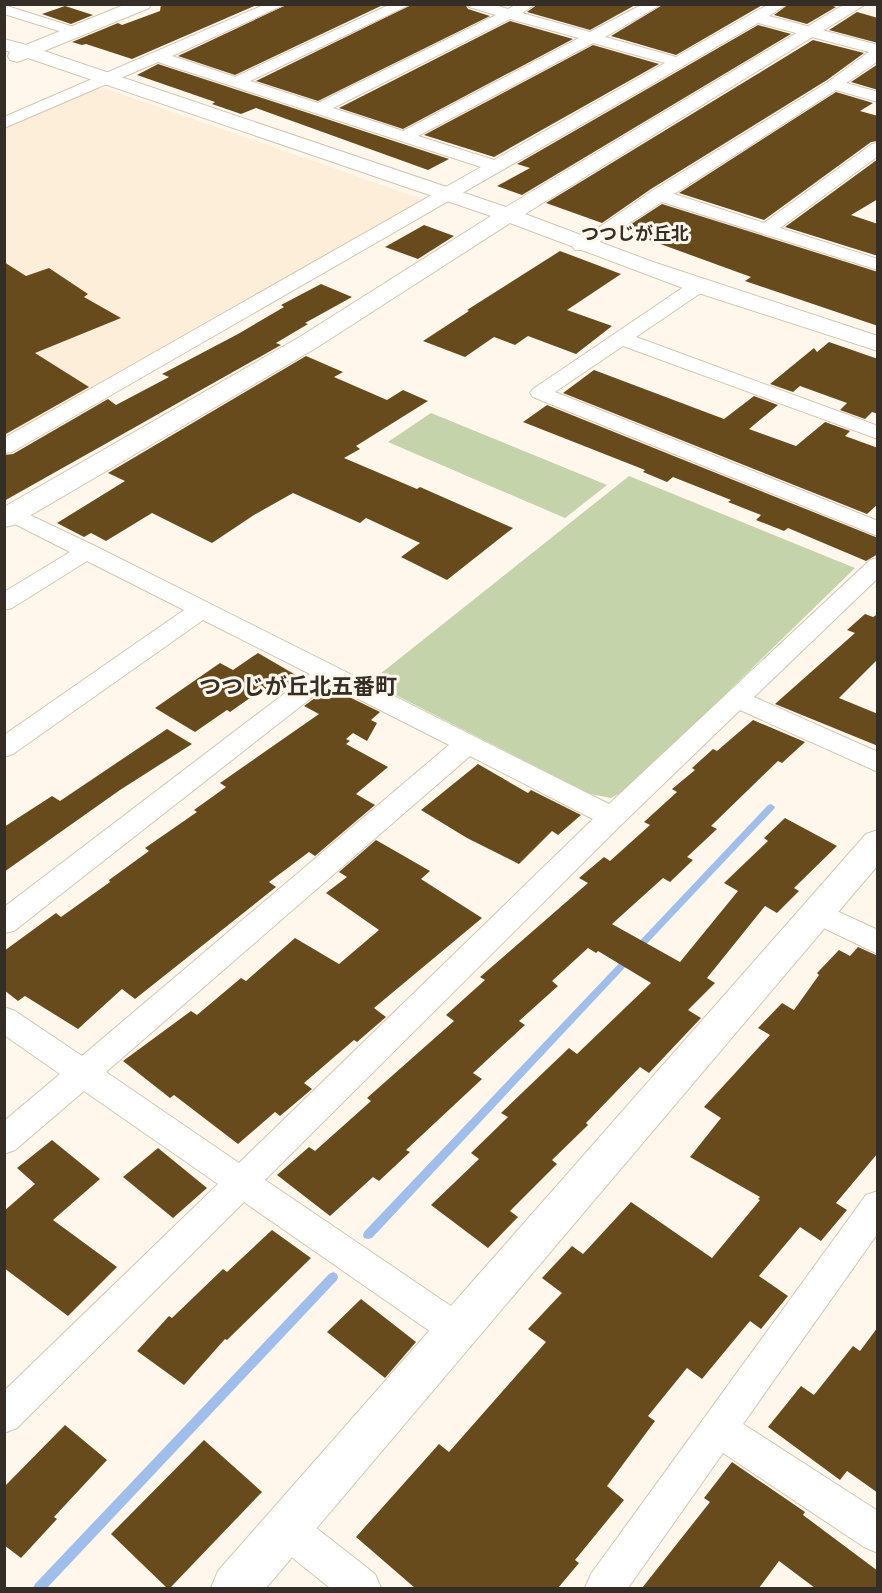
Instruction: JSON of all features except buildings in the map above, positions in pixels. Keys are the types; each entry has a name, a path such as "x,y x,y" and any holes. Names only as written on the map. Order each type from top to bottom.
{"street":[{"path":"4,8 9,4"},
{"path":"4,61 143,4"},
{"path":"4,123 279,4"},
{"path":"236,82 404,4"},
{"path":"474,4 678,62"},
{"path":"319,109 529,4"},
{"path":"404,137 655,4"},
{"path":"4,447 780,4"},
{"path":"9,516 308,342 508,215 858,4"},
{"path":"4,8 75,32"},
{"path":"758,18 878,51"},
{"path":"4,44 508,215 581,246 878,344"},
{"path":"581,246 657,195 834,85 878,51"},
{"path":"159,57 496,167"},
{"path":"834,85 878,97"},
{"path":"766,230 878,148"},
{"path":"657,195 875,262"},
{"path":"698,286 540,393 878,528"},
{"path":"621,338 878,433"},
{"path":"9,516 87,551 612,817"},
{"path":"4,603 87,551"},
{"path":"4,1416 612,817 878,565"},
{"path":"4,748 202,609"},
{"path":"4,923 328,673"},
{"path":"738,699 878,763"},
{"path":"4,1142 466,745"},
{"path":"235,1588 878,842"},
{"path":"818,913 878,943"},
{"path":"4,1019 457,1330"},
{"path":"605,1588 878,1205"},
{"path":"719,1429 878,1534"},
{"path":"286,1529 361,1588"}],"shaded area":[{"path":"104,88 422,199 5,439 4,128 93,90"}],"green space":[{"path":"431,413 607,485 565,518 388,442"},
{"path":"629,476 855,568 629,788 611,798 590,794 370,682"}],"waterway":[{"path":"637,949 771,807"},
{"path":"368,1235 629,958"},
{"path":"39,1588 333,1277"}],"district":[{"name":"つつじが丘北","path":"635,233"},
{"name":"つつじが丘北五番町","path":"298,685"}]}
